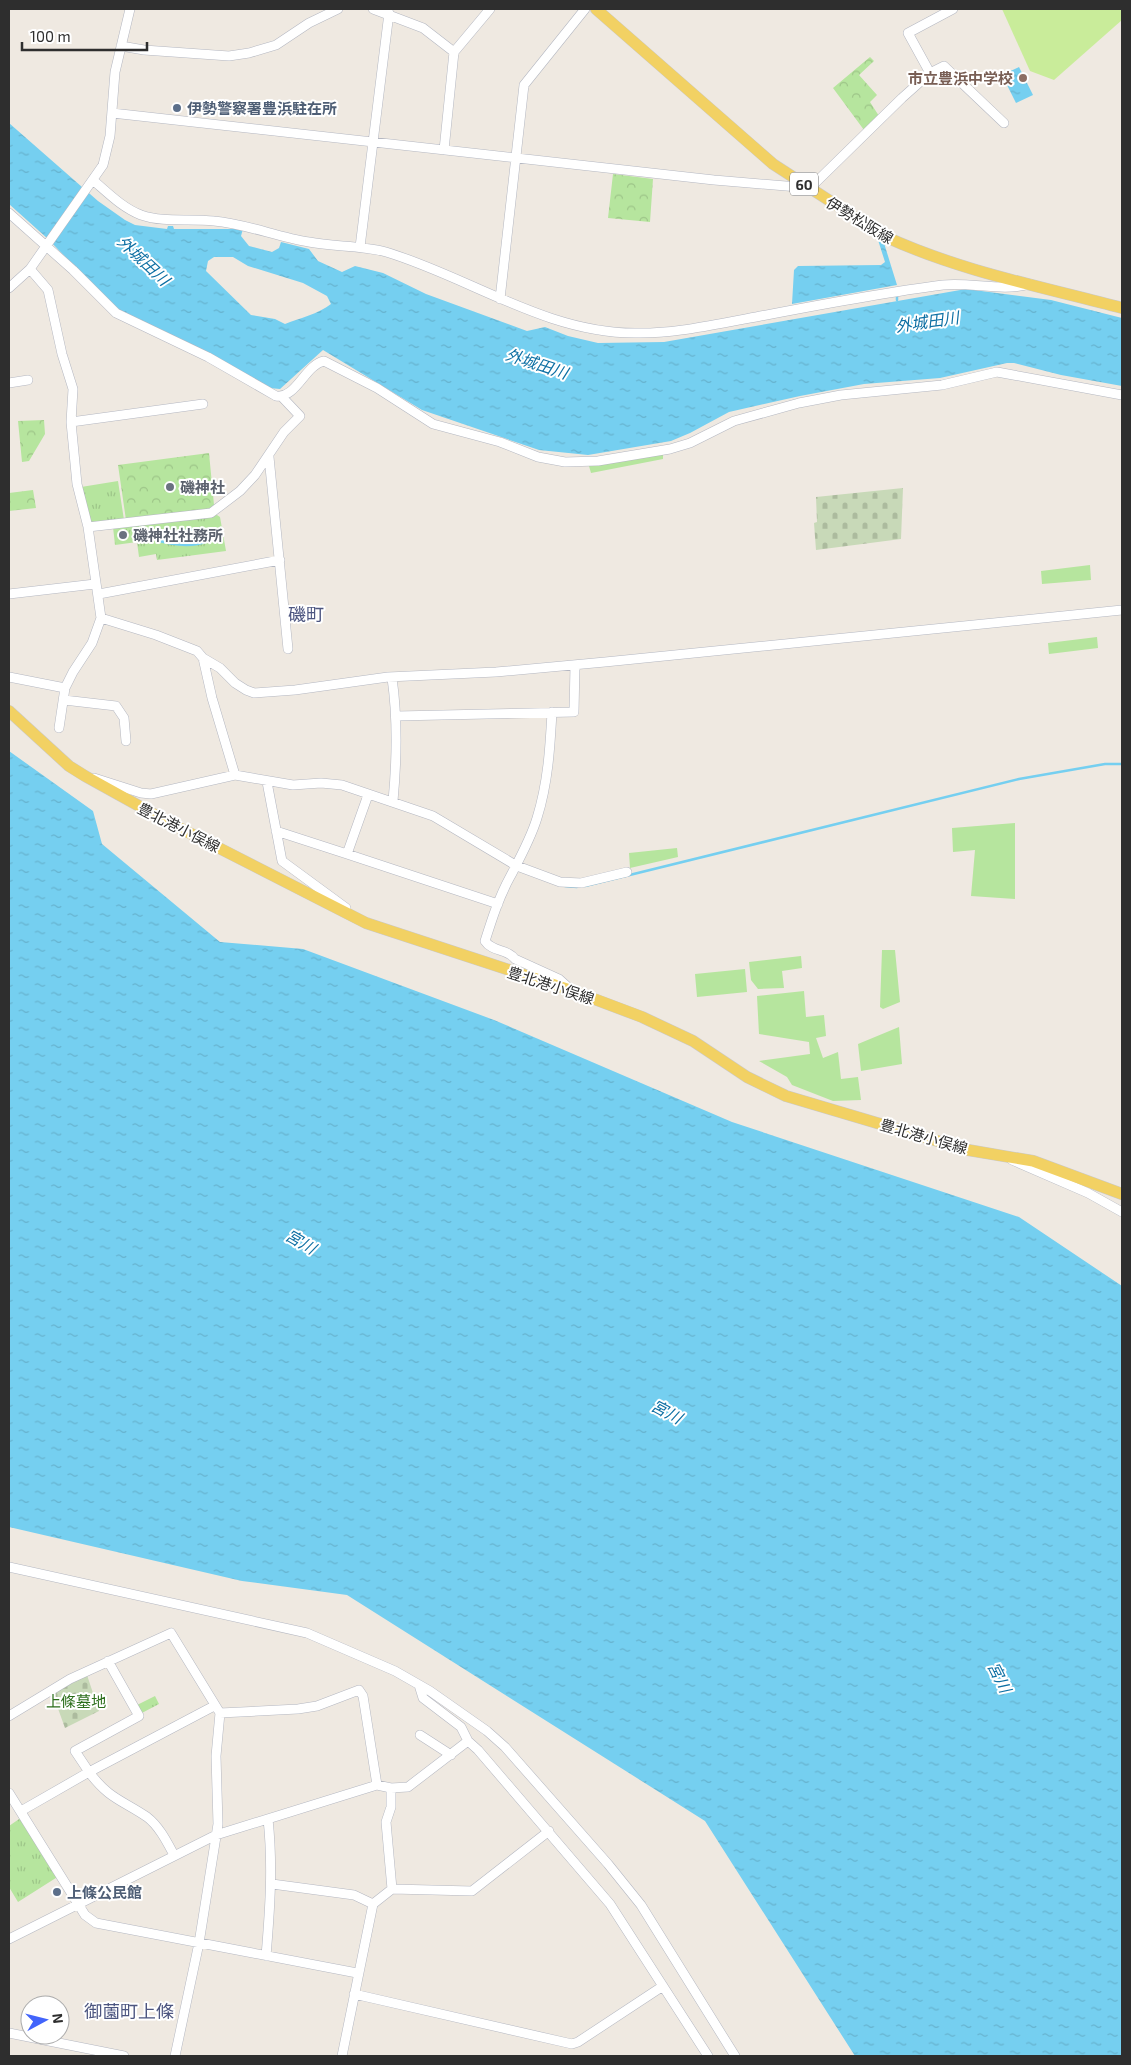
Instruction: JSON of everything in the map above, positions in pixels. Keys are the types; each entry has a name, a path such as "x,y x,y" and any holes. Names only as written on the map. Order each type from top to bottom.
{"main road":[{"name":"伊勢松阪線","path":"596,9 773,164 884,236 902,245 1030,284 1122,308"},
{"name":"豊北港小俣線","path":"9,711 69,766 85,776 160,818 366,923 573,991 640,1016 693,1041 747,1076 786,1096 968,1150 1033,1161 1122,1194"}],"street":[{"path":"9,288 30,269 48,245 93,182 106,155 115,72 130,9"},
{"path":"121,46 144,50 229,56 249,54 276,45 309,24 338,9"},
{"path":"372,9 389,13 423,28 454,52"},
{"path":"444,150 454,52 490,9"},
{"path":"500,299 524,85 586,9"},
{"path":"930,73 908,33 953,9"},
{"path":"360,247 389,13"},
{"path":"112,112 515,158 810,188 879,119 930,73 944,66 1004,123"},
{"path":"93,182 126,208 145,216 240,224 309,242 382,251 429,266 500,299 561,321 600,331 636,334 715,324 869,296 944,285 962,284 1018,288 1030,284"},
{"path":"9,213 48,245 116,313 208,357 276,396 282,397 300,416 284,432 269,457 240,491 211,513 88,527"},
{"path":"30,269 40,278 50,296 62,354 73,390 71,422 78,484 88,527 101,618 92,643 65,688 59,728"},
{"path":"282,397 316,364 324,361 377,388 439,427 500,442 538,457 565,462 585,462 670,449 690,443 734,421 799,403 841,395 942,385 997,372 1122,395"},
{"path":"9,382 28,380"},
{"path":"71,422 203,404"},
{"path":"269,457 288,649"},
{"path":"98,594 280,560"},
{"path":"9,594 95,584"},
{"path":"101,618 178,642 197,651 203,658 220,668 246,690 254,693 295,690 388,677 575,665 1122,610"},
{"path":"203,658 212,698 235,775"},
{"path":"397,716 574,712 575,665"},
{"path":"9,678 65,688"},
{"path":"392,678 397,716 398,753 393,801"},
{"path":"64,700 116,706 124,718 126,740"},
{"path":"552,712 548,771 542,800 517,866 498,904 485,941 488,946 512,954 515,959 559,979 573,991"},
{"path":"85,776 135,792 151,794 235,775 293,785 342,785 368,795 393,801 452,826 517,866 567,883 581,883 627,872"},
{"path":"267,782 282,861 366,923"},
{"path":"347,854 368,795"},
{"path":"276,831 498,904"},
{"path":"1005,1157 1088,1193 1122,1212"},
{"path":"9,1567 307,1634 395,1672 419,1685 487,1731 505,1747 608,1864 641,1905 735,2056"},
{"path":"9,1716 70,1678 171,1633 217,1709 218,1824 199,1943 175,2056"},
{"path":"108,1661 143,1714 74,1751 101,1787 115,1799 147,1818 164,1838 174,1855"},
{"path":"419,1685 423,1698 461,1727 468,1742 478,1750 550,1831 610,1904 708,2056"},
{"path":"21,1810 89,1772 217,1709 298,1710 317,1706 359,1690 363,1696 377,1785"},
{"path":"420,1735 451,1755"},
{"path":"9,1938 216,1835 377,1785 391,1788 408,1787 468,1742"},
{"path":"391,1788 391,1807 386,1822 392,1889"},
{"path":"10,1796 21,1810 85,1915 96,1923 358,1973"},
{"path":"266,1956 272,1884 272,1855 268,1818"},
{"path":"342,2056 373,1904 392,1889 472,1890 550,1831"},
{"path":"272,1884 354,1895 373,1904"},
{"path":"354,1994 572,2044 662,1986"},
{"path":"9,2033 124,2056"}],"green space":[{"path":"1002,9 1122,9 1122,20 1054,80 1030,71"},
{"path":"870,57 874,61 859,75 877,95 870,102 879,116 864,130 833,88"},
{"path":"613,174 653,179 650,222 608,218"},
{"path":"44,420 45,434 29,461 22,462 18,421"},
{"path":"209,453 214,505 209,510 126,520 118,465"},
{"path":"663,454 663,459 591,473 589,466"},
{"path":"118,481 124,520 92,524 89,522 81,487"},
{"path":"903,488 901,539 816,550 814,523 817,522 816,497"},
{"path":"33,490 36,508 9,511 9,493"},
{"path":"217,515 220,517 226,551 157,560 156,554 139,557 137,542 115,545 113,527"},
{"path":"1090,565 1091,580 1042,584 1041,571"},
{"path":"1097,637 1098,648 1049,654 1048,643"},
{"path":"1015,823 1015,899 971,896 975,850 953,852 952,828"},
{"path":"677,848 678,857 630,868 629,853"},
{"path":"882,950 895,950 900,1002 883,1009 880,1007"},
{"path":"801,956 802,968 782,971 784,988 758,989 751,980 749,962"},
{"path":"745,969 747,992 697,997 695,974"},
{"path":"804,991 806,1017 824,1015 826,1036 816,1038 823,1058 838,1052 841,1079 858,1077 861,1100 833,1101 792,1085 787,1077 759,1061 810,1054 809,1042 759,1034 757,996"},
{"path":"899,1027 902,1064 861,1071 858,1044"},
{"name":"上條墓地","path":"87,1675 99,1711 65,1728 52,1692"},
{"path":"155,1696 159,1704 140,1714 135,1706"},
{"path":"22,1817 59,1876 18,1902 9,1887 9,1826"}],"water":[{"path":"1019,67 1033,95 1016,103 1002,75"},
{"name":"外城田川","path":"9,123 98,201 135,225 167,229 168,226 173,226 174,229 243,229 241,236 249,246 272,252 279,248 281,242 309,249 318,261 342,272 355,266 383,273 426,294 527,331 545,327 568,336 598,343 664,342 966,289 1051,300 1122,318 1122,386 1007,363 940,378 864,384 729,412 671,441 588,455 539,450 422,410 323,350 280,389 269,388 182,340 133,320 108,301 48,239 9,204","holes":["214,257 233,257 248,266 303,283 327,296 331,304 315,313 285,324 275,319 251,315 206,271 208,261"]},
{"path":"878,240 884,243 897,285 792,304 794,270 798,266 881,265 885,262"},
{"path":"201,527 200,531 209,537 208,542 196,546 183,546 158,542 159,535"},
{"name":"宮川","path":"9,751 93,811 102,844 220,942 303,949 494,1020 732,1122 1019,1217 1122,1286 1122,2056 855,2056 705,1821 347,1595 242,1581 9,1527"}],"waterway":[{"path":"145,534 160,537"},
{"path":"585,886 1019,779 1105,764 1122,764"},
{"path":"565,886 577,887"}],"place":[{"name":"市立豊浜中学校","path":"1023,78"},
{"name":"伊勢警察署豊浜駐在所","path":"177,108"},
{"name":"磯神社","path":"170,487"},
{"name":"磯神社社務所","path":"123,535"},
{"name":"上條公民館","path":"57,1892"}],"district":[{"name":"磯町","path":"306,614"},
{"name":"御薗町上條","path":"129,2011"}]}
